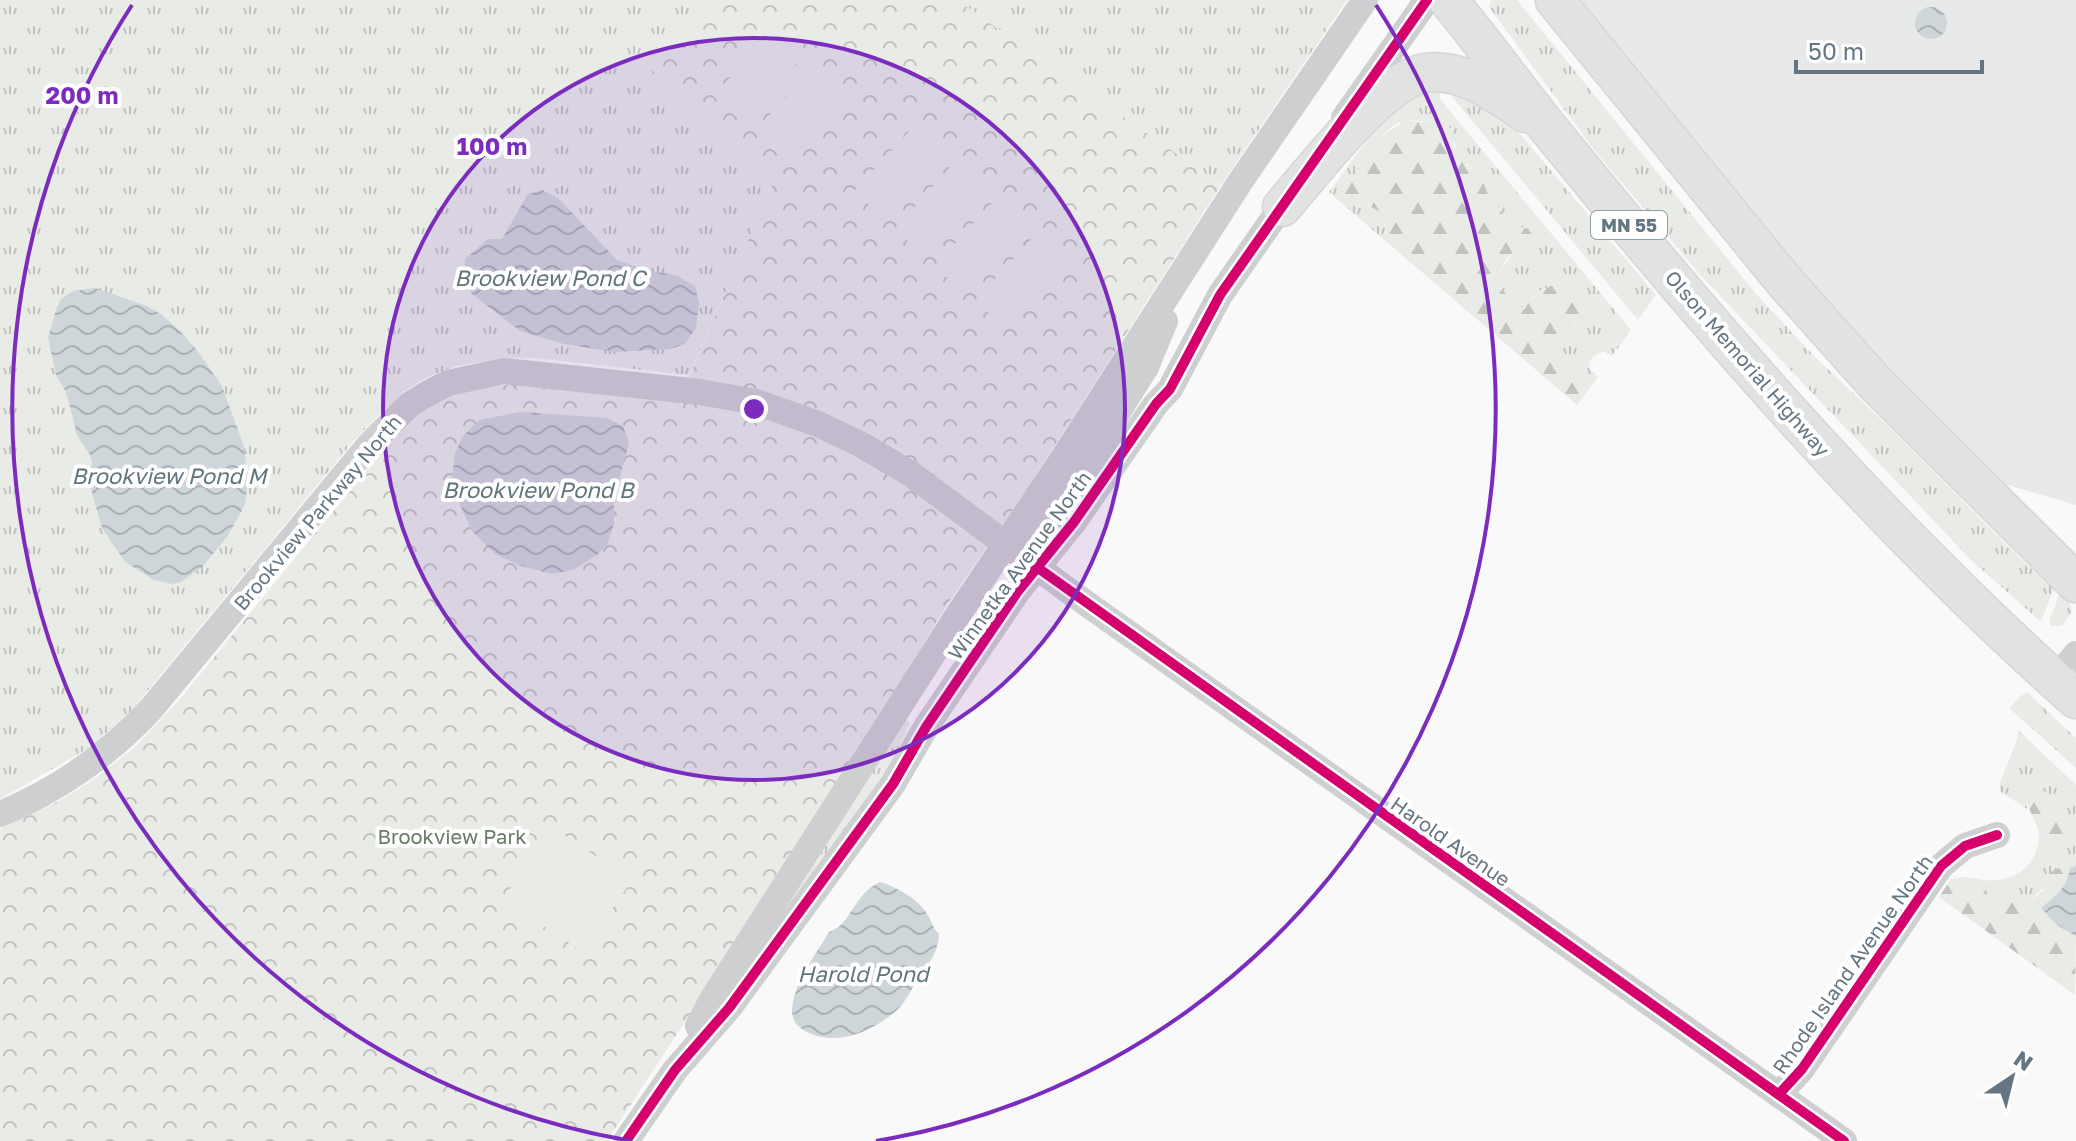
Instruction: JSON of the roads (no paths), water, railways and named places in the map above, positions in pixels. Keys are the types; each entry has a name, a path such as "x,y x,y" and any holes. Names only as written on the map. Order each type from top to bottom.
{"highway":[{"name":"Olson Memorial Highway","path":"1448,0 1548,127 1728,344 1818,444 1948,579 2069,678"},
{"path":"1555,0 1785,282 1887,395 2076,583"},
{"path":"1282,207 1379,100 1412,77 1443,73 1475,82 1548,127"}],"street":[{"name":"Winnetka Avenue North","path":"626,1141 675,1070 730,971 956,618 1240,182 1365,0"},
{"name":"Winnetka Avenue North","path":"675,1070 729,1008 893,784 926,727 1018,591 1170,389 1220,295 1427,0"},
{"path":"1038,568 1032,555 1037,541 1146,367 1163,330 1179,276"},
{"name":"Brookview Parkway North","path":"0,814 34,800 123,739 369,445 409,405 448,383 504,371 540,373 700,392 756,402 818,424 911,474 1038,568"},
{"name":"Harold Avenue","path":"1038,568 1844,1141"},
{"name":"Rhode Island Avenue North","path":"1779,1094 1802,1069 1941,866 1965,846 1997,835"}],"water":[{"path":"1931,7 1942,12 1947,23 1942,34 1931,39 1920,34 1915,23 1920,12"},
{"name":"Brookview Pond C","path":"542,190 558,198 617,260 648,271 676,275 695,286 699,303 696,328 685,344 670,349 615,352 564,344 520,331 472,294 463,277 465,259 488,239 502,239 528,194"},
{"name":"Brookview Pond M","path":"95,288 147,306 180,331 222,386 244,447 248,481 245,504 227,537 202,567 181,582 171,584 154,580 125,562 102,528 89,482 90,455 78,437 66,392 56,375 48,337 57,307 61,299 73,291"},
{"name":"Brookview Pond B","path":"521,412 607,418 623,426 629,443 614,498 614,524 607,545 573,570 552,574 521,566 495,554 472,531 451,485 455,454 462,437 479,420"},
{"path":"2076,865 2076,936 2057,925 2041,908 2060,891 2070,868"},
{"name":"Harold Pond","path":"880,882 911,897 927,914 939,934 934,954 901,1005 880,1023 844,1037 820,1037 809,1033 793,1018 796,990 829,932 836,929 864,894"}],"park label":[{"name":"Brookview Park","path":"452,836"}]}
